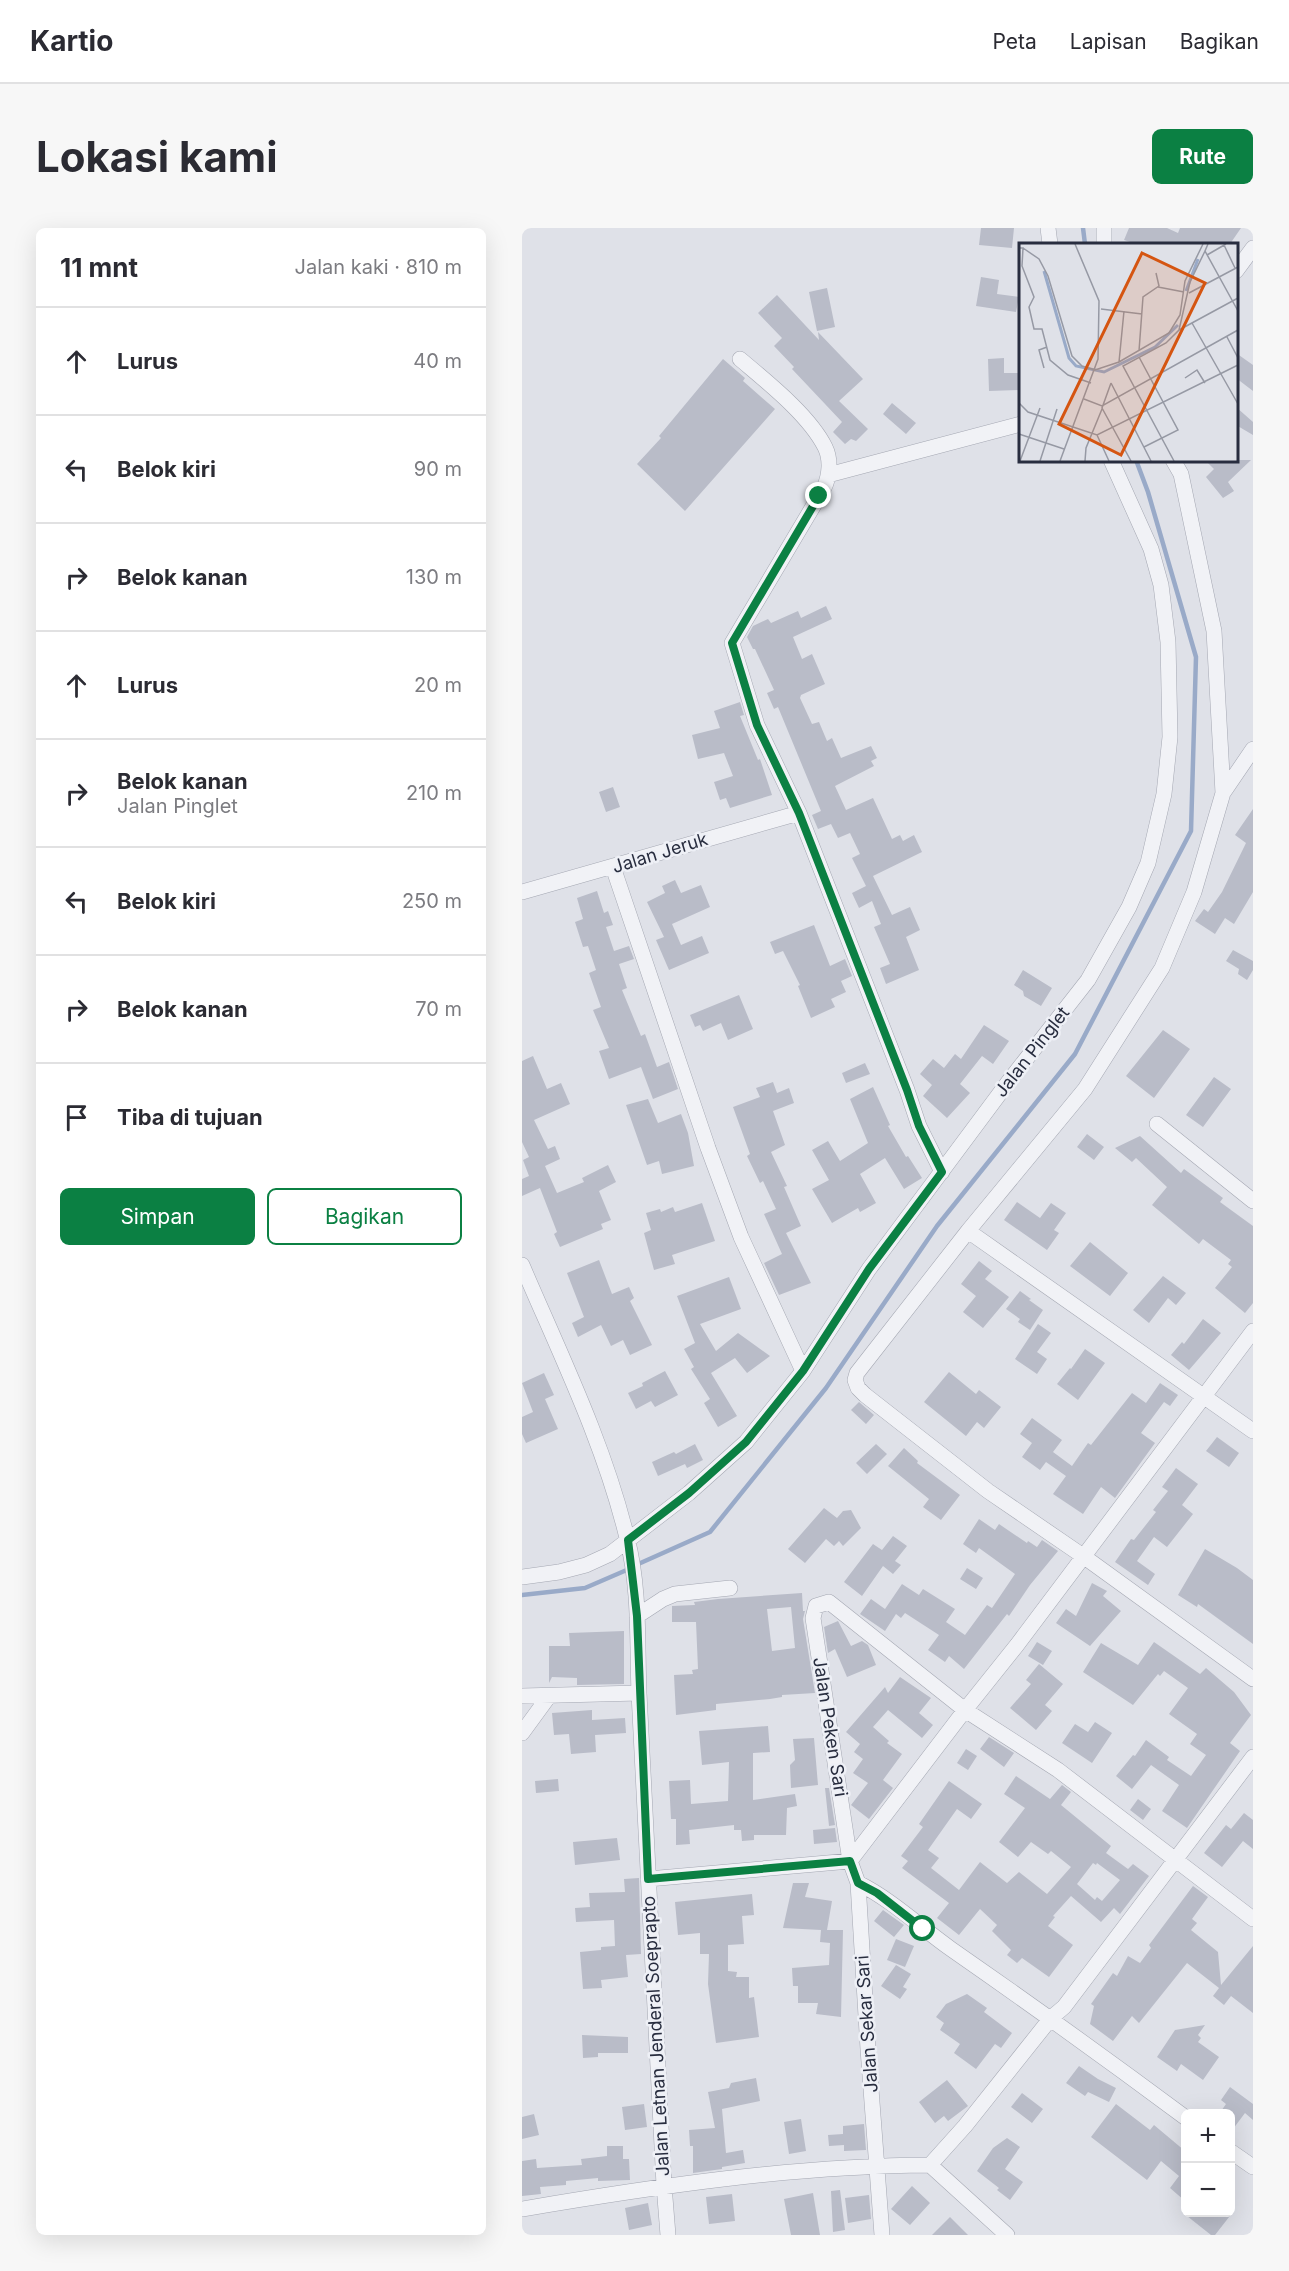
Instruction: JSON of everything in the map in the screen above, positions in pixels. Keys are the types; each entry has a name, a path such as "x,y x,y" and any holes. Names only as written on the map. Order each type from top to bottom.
{"street":[{"path":"1048,228 1050,243"},
{"path":"1238,268 1253,248"},
{"path":"740,359 780,393 817,434 827,453 828,475 819,496 732,643 757,725 799,813 919,1126 942,1172"},
{"path":"828,475 1019,424"},
{"name":"Jalan Pinglet","path":"522,1577 559,1572 586,1565 629,1547 746,1442 803,1371 869,1269 1088,980 1129,907 1148,863 1164,794 1170,737 1168,642 1161,585 1151,549 1112,462"},
{"path":"1174,462 1181,474 1214,631 1223,793"},
{"path":"1253,749 1223,793 1194,892 1162,968 1085,1089 968,1231 857,1373 856,1383 865,1395 988,1491 1083,1556 1253,1679"},
{"name":"Jalan Jeruk","path":"522,892 799,813"},
{"path":"613,867 736,1226 803,1371"},
{"path":"1157,1124 1253,1201"},
{"path":"968,1231 1253,1431"},
{"name":"Jalan Letnan Jenderal Soeprapto","path":"522,1265 596,1438 629,1547 635,1586 664,2185 669,2235"},
{"path":"648,1879 850,1861 964,1710 1017,1645 1253,1331"},
{"path":"637,1616 675,1594 730,1588"},
{"name":"Jalan Peken Sari","path":"850,1861 813,1618 816,1606 829,1602 964,1710"},
{"path":"522,1696 639,1693"},
{"path":"522,1733 549,1696"},
{"path":"964,1710 1058,1770 1253,1919"},
{"path":"930,2165 965,2126 1051,2018 1064,2007 1253,1757"},
{"name":"Jalan Sekar Sari","path":"850,1861 858,1883 882,2235"},
{"path":"858,1883 877,1893 923,1929 1051,2018 1181,2115"},
{"path":"1235,2155 1253,2168"},
{"path":"522,2209 664,2185 877,2165 930,2165 1007,2235"}],"building":[{"path":"981,228 1014,228 1012,248 979,245"},
{"path":"1129,228 1167,228 1178,233 1180,228 1241,228 1231,243 1133,243 1124,240"},
{"path":"981,277 999,280 997,294 1019,297 1016,312 976,306"},
{"path":"827,288 835,327 817,331 809,292"},
{"path":"777,295 819,340 818,332 863,379 839,401 868,429 856,441 851,439 845,444 833,432 842,422 792,369 794,367 774,346 782,338 758,313"},
{"path":"1238,354 1253,365 1253,391 1238,380"},
{"path":"1004,358 1004,373 1019,373 1019,390 989,391 988,359"},
{"path":"723,359 745,378 743,381 775,409 685,511 637,464 661,438 659,436"},
{"path":"892,403 916,423 906,434 883,414"},
{"path":"1238,409 1253,422 1253,435 1238,426"},
{"path":"1251,460 1228,482 1234,491 1223,498 1206,477 1214,469 1207,462"},
{"path":"826,606 832,619 793,637 802,659 812,654 825,684 801,695 800,698 812,724 819,722 827,741 832,738 841,758 871,746 877,758 871,761 874,766 835,786 846,810 873,798 892,839 900,835 903,841 914,835 922,852 873,876 892,915 910,907 920,930 906,937 919,970 886,984 880,968 890,964 874,927 881,924 872,901 859,908 852,893 866,886 852,858 860,854 850,833 838,838 831,824 818,829 812,815 821,811 778,707 774,709 767,693 774,690 747,637 753,626 768,619 771,623 798,611 801,618"},
{"path":"740,702 744,715 740,716 758,760 760,759 772,795 730,808 726,798 720,800 714,782 733,776 724,753 698,759 692,735 720,728 714,711"},
{"path":"613,787 620,807 606,812 599,792"},
{"path":"1253,809 1253,892 1234,924 1225,918 1215,934 1195,921 1204,909 1208,912 1222,892 1246,843 1235,835"},
{"path":"675,880 681,893 701,885 710,907 672,924 681,945 702,936 709,953 669,970 656,940 664,937 647,902 665,893 662,886"},
{"path":"597,891 604,913 608,911 613,925 606,927 614,951 629,946 634,959 619,964 627,988 622,990 641,1036 645,1034 657,1067 669,1062 678,1089 653,1099 641,1067 609,1079 599,1051 609,1048 593,1010 601,1007 589,973 596,970 588,946 583,947 575,922 583,919 577,898"},
{"path":"814,925 830,966 845,959 852,976 841,981 846,992 831,999 835,1007 811,1018 798,986 800,985 783,951 775,954 770,942"},
{"path":"1233,950 1253,961 1253,970 1247,980 1238,974 1239,969 1226,961"},
{"path":"1023,970 1052,988 1041,1006 1024,996 1023,991 1014,985"},
{"path":"739,995 753,1029 728,1040 721,1023 703,1031 700,1025 695,1027 690,1015"},
{"path":"984,1025 1009,1041 993,1064 982,1056 960,1084 970,1093 947,1118 923,1096 932,1085 920,1074 933,1059 944,1068 955,1054 961,1059"},
{"path":"1163,1030 1190,1049 1154,1098 1126,1076"},
{"path":"533,1056 547,1089 561,1083 570,1104 534,1120 548,1149 555,1146 560,1159 545,1166 557,1193 584,1182 582,1178 608,1165 616,1182 599,1191 611,1220 601,1224 603,1229 560,1247 554,1234 557,1232 540,1188 522,1196 522,1179 529,1176 523,1160 529,1157 522,1142 522,1061"},
{"path":"865,1063 870,1074 846,1083 842,1073"},
{"path":"1214,1077 1231,1089 1203,1127 1186,1115"},
{"path":"773,1082 777,1093 789,1088 794,1103 773,1111 785,1145 771,1152 787,1186 784,1187 801,1226 786,1233 811,1283 779,1295 764,1263 782,1254 764,1214 776,1209 763,1181 760,1183 747,1156 750,1154 733,1107 760,1097 756,1088"},
{"path":"873,1087 890,1125 888,1126 906,1157 908,1156 922,1178 904,1189 885,1158 860,1174 876,1203 860,1212 858,1208 832,1223 812,1189 829,1180 812,1150 828,1141 840,1161 868,1143 850,1099"},
{"path":"648,1099 658,1123 681,1114 688,1133 694,1166 662,1174 659,1161 647,1165 626,1105"},
{"path":"1087,1134 1104,1147 1094,1160 1077,1147"},
{"path":"1140,1136 1181,1173 1184,1169 1223,1198 1220,1202 1253,1226 1253,1303 1245,1313 1215,1288 1232,1267 1228,1264 1231,1260 1203,1239 1199,1244 1152,1205 1167,1187 1136,1158 1132,1162 1115,1148"},
{"path":"1017,1202 1040,1218 1051,1203 1066,1213 1054,1230 1059,1233 1047,1250 1004,1220"},
{"path":"702,1203 715,1241 672,1255 675,1264 654,1270 644,1233 651,1230 646,1213 660,1209 661,1212 673,1207 675,1212"},
{"path":"1090,1242 1128,1273 1110,1296 1070,1266"},
{"path":"599,1260 612,1294 629,1287 634,1298 630,1301 652,1345 630,1355 623,1340 611,1346 601,1325 578,1337 572,1323 584,1317 567,1273"},
{"path":"979,1261 992,1271 985,1279 1009,1297 983,1328 963,1312 976,1296 961,1284"},
{"path":"1163,1276 1186,1293 1176,1305 1168,1298 1149,1323 1133,1310"},
{"path":"729,1277 741,1309 700,1324 716,1351 738,1333 770,1356 747,1373 735,1358 711,1373 737,1416 718,1427 704,1403 710,1399 691,1369 694,1367 684,1349 695,1343 677,1296"},
{"path":"1020,1291 1043,1310 1030,1330 1018,1322 1020,1319 1006,1309"},
{"path":"1203,1319 1221,1333 1189,1370 1171,1355 1182,1342 1184,1344"},
{"path":"1038,1324 1051,1333 1037,1352 1047,1359 1037,1374 1015,1359"},
{"path":"1085,1349 1105,1363 1078,1400 1057,1384"},
{"path":"665,1371 678,1395 655,1407 651,1401 636,1409 628,1393"},
{"path":"949,1372 976,1394 979,1390 1001,1407 984,1428 977,1422 966,1436 924,1402"},
{"path":"544,1373 554,1395 545,1399 558,1429 526,1443 522,1434 522,1417 533,1412 522,1383"},
{"path":"1160,1383 1178,1395 1170,1406 1164,1402 1141,1433 1155,1443 1115,1498 1101,1487 1083,1514 1053,1494 1066,1476 1046,1462 1040,1470 1022,1457 1032,1443 1020,1434 1032,1418 1062,1440 1053,1452 1072,1466 1088,1443 1091,1445 1132,1393 1146,1403"},
{"path":"859,1402 874,1415 866,1424 851,1410"},
{"path":"1217,1437 1239,1453 1229,1467 1206,1451"},
{"path":"695,1444 703,1460 687,1468 685,1464 658,1476 652,1462 674,1452 676,1454"},
{"path":"876,1444 887,1454 867,1474 856,1463"},
{"path":"904,1448 918,1461 917,1463 960,1495 941,1520 923,1507 929,1499 888,1466"},
{"path":"1176,1468 1198,1484 1182,1505 1193,1514 1167,1547 1154,1537 1137,1561 1155,1574 1148,1585 1115,1562 1131,1539 1134,1540 1156,1512 1153,1510 1168,1491 1162,1487"},
{"path":"824,1508 837,1518 843,1511 851,1510 861,1528 843,1546 839,1541 834,1546 826,1539 805,1563 788,1549"},
{"path":"979,1519 995,1530 999,1524 1027,1543 1028,1541 1037,1547 1042,1540 1058,1551 1030,1585 1009,1616 1007,1614 964,1669 949,1656 945,1662 928,1650 939,1635 905,1613 901,1618 896,1614 885,1631 860,1614 871,1599 885,1609 902,1584 919,1595 923,1589 955,1609 946,1622 965,1635 987,1605 992,1608 1015,1574 979,1548 976,1553 963,1544"},
{"path":"893,1536 907,1546 895,1561 901,1565 893,1574 883,1566 862,1596 844,1582 873,1544 882,1550"},
{"path":"1205,1549 1253,1580 1253,1644 1198,1604 1197,1607 1178,1595"},
{"path":"967,1568 983,1578 976,1589 960,1579"},
{"path":"1092,1583 1107,1591 1103,1596 1121,1611 1090,1646 1056,1623 1066,1609 1076,1616"},
{"path":"802,1593 803,1611 805,1611 803,1619 815,1693 716,1704 716,1710 676,1715 674,1675 693,1674 692,1670 698,1669 696,1622 672,1622 672,1606 695,1605 694,1602","holes":["791,1607 795,1648 772,1651 767,1609"]},
{"path":"838,1621 851,1646 862,1641 868,1645 876,1665 847,1677 835,1649 828,1653 824,1627"},
{"path":"624,1631 624,1684 577,1685 577,1678 552,1677 549,1683 549,1646 570,1646 569,1633"},
{"path":"1037,1642 1052,1651 1043,1665 1028,1656"},
{"path":"1154,1642 1200,1674 1206,1668 1234,1692 1251,1715 1230,1743 1240,1751 1187,1828 1162,1811 1179,1785 1151,1765 1132,1789 1116,1776 1146,1740 1169,1757 1167,1760 1191,1776 1206,1755 1190,1744 1197,1734 1169,1714 1188,1688 1164,1671 1160,1676 1158,1674 1133,1705 1083,1672 1101,1643 1138,1665"},
{"path":"1039,1664 1063,1684 1045,1705 1052,1711 1036,1730 1010,1708 1031,1684 1026,1680"},
{"path":"900,1677 931,1698 919,1713 933,1725 922,1738 888,1710 873,1727 889,1741 887,1743 902,1754 883,1780 893,1788 869,1819 851,1805 868,1783 853,1773 863,1759 854,1752 860,1744 846,1732 885,1687 888,1693"},
{"path":"592,1710 592,1720 625,1718 626,1733 595,1735 596,1752 571,1754 569,1734 554,1735 552,1713"},
{"path":"1095,1722 1112,1733 1092,1763 1062,1743 1075,1724 1088,1732"},
{"path":"768,1726 770,1752 753,1753 753,1800 795,1794 797,1806 787,1808 786,1835 754,1835 754,1840 742,1841 741,1830 734,1830 734,1825 689,1830 690,1844 676,1845 676,1819 671,1819 669,1781 690,1780 691,1804 728,1801 729,1762 702,1765 699,1731"},
{"path":"989,1737 1014,1753 1004,1767 980,1749"},
{"path":"814,1738 818,1785 791,1788 790,1765 795,1760 793,1739"},
{"path":"966,1749 977,1756 968,1770 957,1763"},
{"path":"1016,1776 1050,1799 1062,1785 1071,1792 1061,1805 1111,1846 1106,1853 1128,1869 1133,1864 1149,1876 1120,1914 1114,1908 1101,1922 1071,1896 1053,1916 1055,1917 1048,1926 1073,1945 1049,1977 1022,1958 1017,1963 1007,1955 1011,1950 992,1931 997,1925 980,1909 959,1935 937,1918 949,1903 902,1868 908,1861 901,1856 923,1827 919,1824 949,1781 982,1804 971,1819 957,1809 928,1850 939,1858 931,1868 959,1890 980,1862 1007,1883 1019,1872 1047,1894 1071,1867 1051,1851 1048,1854 1031,1842 1018,1857 999,1842 1025,1808 1004,1794","holes":["1093,1863 1096,1865 1097,1863 1120,1880 1102,1901 1097,1897 1095,1900 1077,1884"]},
{"path":"558,1779 559,1791 536,1793 535,1781"},
{"path":"825,1788 829,1788 835,1825 829,1826"},
{"path":"1138,1799 1151,1809 1143,1820 1130,1810"},
{"path":"1244,1813 1253,1820 1253,1849 1243,1841 1222,1867 1204,1853 1226,1825 1231,1829"},
{"path":"835,1828 837,1842 814,1844 813,1830"},
{"path":"617,1838 620,1860 575,1865 573,1842"},
{"path":"639,1878 641,1954 626,1955 628,1977 601,1980 602,1988 583,1989 580,1952 615,1946 614,1920 576,1922 575,1908 590,1907 589,1893 625,1892 624,1879"},
{"path":"793,1883 809,1883 805,1897 832,1901 827,1930 843,1930 841,2017 816,2014 818,2003 798,2003 798,1986 793,1986 792,1968 829,1965 830,1943 820,1942 821,1930 783,1928"},
{"path":"1193,1886 1208,1897 1192,1919 1197,1923 1191,1930 1218,1952 1221,1985 1253,1946 1253,2013 1231,1996 1224,2005 1213,1996 1219,1988 1187,1963 1139,2023 1132,2016 1113,2041 1090,2024 1094,2006 1091,2004 1113,1973 1117,1976 1128,1956 1140,1963 1151,1948 1149,1945"},
{"path":"752,1894 754,1915 742,1916 744,1944 728,1945 728,1971 737,1972 736,1977 749,1977 749,1998 754,1997 759,2037 716,2043 708,1984 709,1954 700,1954 700,1933 678,1935 675,1902"},
{"path":"883,1910 904,1925 894,1937 874,1921"},
{"path":"896,1939 914,1946 905,1967 887,1960"},
{"path":"896,1965 911,1974 903,1987 907,1989 900,1999 881,1986"},
{"path":"967,1994 987,2008 984,2012 1012,2033 1001,2048 995,2044 976,2069 954,2053 960,2044 940,2030 944,2023 936,2017 946,2004"},
{"path":"1205,2025 1198,2035 1201,2038 1198,2042 1219,2057 1203,2080 1181,2064 1177,2071 1157,2057 1175,2030"},
{"path":"582,2035 628,2037 628,2053 598,2053 598,2057 583,2058"},
{"path":"1079,2066 1116,2088 1109,2102 1088,2092 1085,2096 1066,2083"},
{"path":"756,2078 760,2101 722,2109 726,2153 743,2150 745,2163 693,2173 693,2146 690,2146 689,2130 715,2128 708,2092 729,2088 731,2083"},
{"path":"947,2080 968,2106 948,2121 944,2116 935,2123 919,2102"},
{"path":"1230,2087 1253,2104 1253,2120 1245,2113 1235,2126 1235,2109 1222,2109 1226,2104 1221,2100"},
{"path":"1022,2093 1043,2109 1032,2123 1011,2107"},
{"path":"644,2104 647,2127 625,2130 622,2107"},
{"path":"1116,2104 1150,2130 1154,2125 1181,2148 1181,2198 1170,2188 1179,2176 1161,2161 1147,2180 1091,2137"},
{"path":"534,2114 539,2135 522,2139 522,2117"},
{"path":"801,2119 806,2151 789,2154 784,2122"},
{"path":"864,2124 866,2150 844,2151 844,2145 829,2146 828,2135 843,2134 843,2126"},
{"path":"1007,2138 1020,2147 1005,2169 1023,2182 1010,2200 977,2171 993,2148"},
{"path":"607,2146 623,2146 623,2159 629,2159 630,2180 598,2181 598,2178 566,2181 566,2185 540,2187 541,2194 522,2196 522,2161 536,2159 537,2168 582,2165 581,2159 607,2156"},
{"path":"912,2186 930,2203 910,2225 891,2209"},
{"path":"840,2190 845,2230 833,2232 831,2191"},
{"path":"813,2193 820,2235 791,2235 784,2199"},
{"path":"732,2194 735,2221 709,2224 706,2197"},
{"path":"869,2195 871,2219 848,2223 845,2198"},
{"path":"648,2203 652,2225 629,2230 625,2208"},
{"path":"950,2217 968,2235 932,2235"},
{"path":"1188,2217 1229,2217 1215,2235 1211,2235"}],"waterway":[{"path":"1083,228 1085,243"},
{"path":"636,1565 710,1532 826,1388 937,1226 1075,1054 1191,831 1196,657 1148,492 1137,462"},
{"path":"522,1595 585,1588 629,1569"}],"route":[{"path":"819,496 732,643 757,725 799,813 919,1126 942,1172 869,1269 803,1371 746,1442 689,1493 628,1540 637,1616 648,1879 850,1861 858,1883 877,1893 923,1929"}]}
